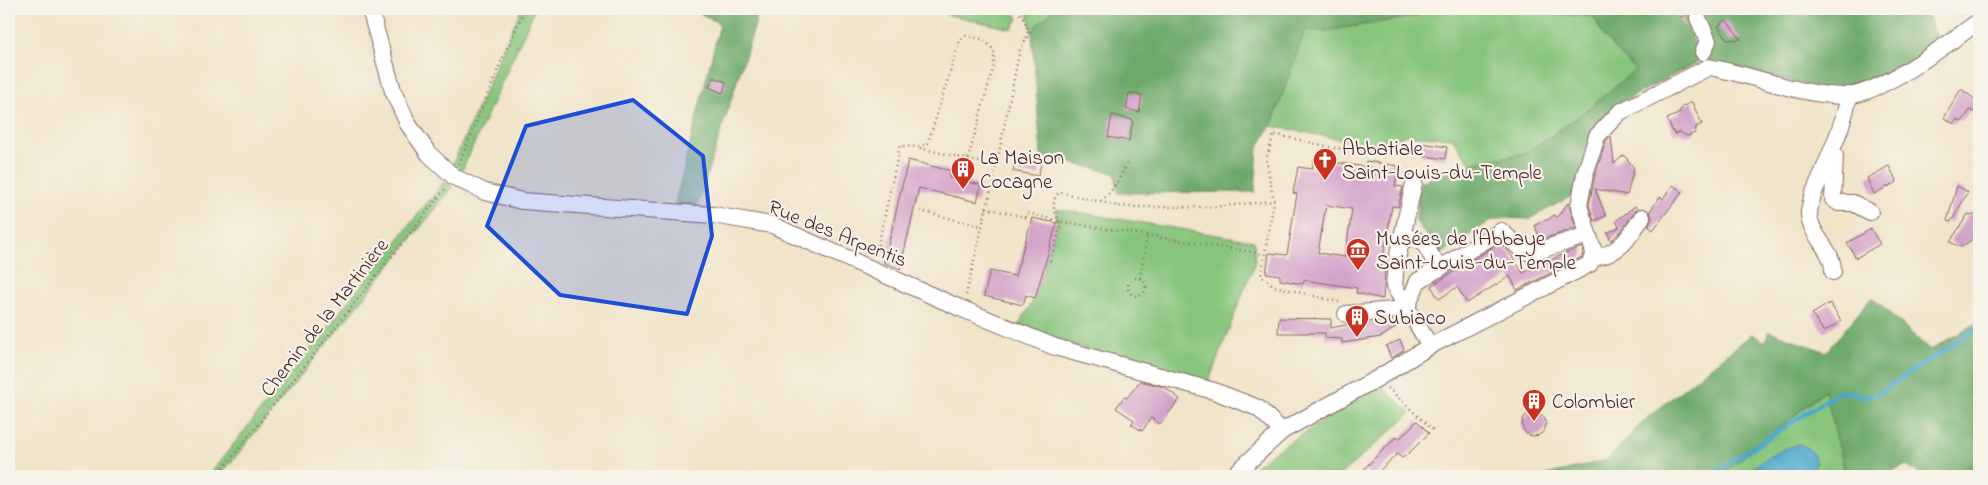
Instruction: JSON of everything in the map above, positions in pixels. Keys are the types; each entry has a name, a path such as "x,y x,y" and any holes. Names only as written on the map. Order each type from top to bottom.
{"street":[{"name":"Rue des Arpentis","path":"370,9 393,91 408,124 429,154 454,177 485,192 522,201 713,215 772,225 960,308 1055,347 1214,391 1258,408 1282,431"},
{"path":"1698,18 1708,41 1703,52"},
{"path":"1233,476 1282,431 1378,378 1430,346 1590,264 1594,252 1579,206 1584,174 1597,136 1620,112 1709,67 1820,94 1849,96 1870,91 1942,49 1979,21"},
{"path":"1833,272 1832,259 1818,237 1809,214 1813,195 1838,136 1849,96"},
{"path":"1838,136 1833,176 1833,198 1839,203 1853,203 1870,212"},
{"path":"1414,184 1396,264 1394,286 1430,346"},
{"path":"1592,258 1606,256 1625,243 1642,217"},
{"path":"1346,314 1394,310 1406,306 1418,281 1500,231 1522,250 1531,253 1588,234"},
{"path":"1402,235 1424,243 1439,269"}],"path":[{"name":"Chemin de la Martinière","path":"217,476 454,177 505,52 525,9"},
{"path":"960,308 965,296 996,166 1020,49 1027,38 1028,27 1017,9"},
{"path":"919,147 928,143 960,40 966,36 983,39 994,50 994,65 968,159"},
{"path":"1346,314 1346,304 1274,286 1261,276 1274,201 1266,159 1274,134 1334,148 1414,156"},
{"path":"871,268 877,253 900,146 919,147 996,166"},
{"path":"1101,201 1110,194 1118,183 1128,162"},
{"path":"1050,262 1060,230 1054,209 1056,196 1059,192 1118,206 1213,207 1274,201"},
{"path":"986,208 1025,217 1028,213 1058,221 1264,254"},
{"path":"920,211 982,226"},
{"path":"1140,278 1147,235"},
{"path":"1140,278 1144,280 1147,288 1142,295 1134,296 1128,289 1128,285 1132,279 1140,278"},
{"path":"1378,378 1434,430"}],"highlighted area":[{"path":"633,100 703,156 712,236 687,314 560,295 487,226 526,126"}],"green space":[{"path":"521,9 535,9 460,175 452,166"},
{"path":"692,9 760,9 696,210 674,207 720,24"},
{"path":"946,9 1011,9 1018,18 1012,29 945,14"},
{"path":"1024,9 1051,9 1051,13 1038,24 1032,33 1029,16"},
{"path":"1051,9 1418,9 1418,16 1325,31 1305,30 1272,124 1258,148 1255,192 1118,193 1115,173 1041,156 1032,33 1038,24 1051,13"},
{"path":"1418,9 1510,9 1595,17 1605,38 1636,70 1581,115 1526,153 1471,164 1452,138 1402,135 1402,151 1271,126 1305,30 1325,31 1418,16"},
{"path":"1510,9 1671,9 1687,29 1702,60 1615,106 1574,195 1529,219 1505,218 1490,221 1440,255 1416,221 1420,182 1471,164 1526,153 1581,115 1635,70 1605,38 1594,17"},
{"path":"1676,9 1925,9 1942,49 1846,96 1708,60"},
{"path":"444,182 453,187 220,476 208,476"},
{"path":"1057,209 1254,241 1255,262 1208,383 1052,339 1018,326 1035,298 1057,223"},
{"path":"1872,297 1930,350 1979,322 1979,476 1922,476 1907,465 1883,476 1846,476 1825,390 1720,476 1542,476 1607,460 1647,418 1752,334 1765,342 1769,331 1826,352"},
{"path":"1380,385 1411,413 1339,476 1244,476 1271,454"},
{"path":"1826,390 1846,476 1720,476"}],"water":[{"path":"1799,444 1805,446 1813,454 1815,464 1811,473 1805,476 1752,476 1751,470 1762,462 1780,451"}],"building":[{"path":"1726,20 1741,39 1728,40 1718,26"},
{"path":"713,77 726,82 723,93 709,87"},
{"path":"1961,89 1979,102 1979,105 1974,112 1970,110 1962,122 1957,119 1954,124 1944,118"},
{"path":"1129,93 1142,95 1139,112 1126,109"},
{"path":"1692,102 1702,124 1696,127 1695,133 1687,136 1679,132 1674,134 1667,119 1680,113 1681,107"},
{"path":"1112,115 1133,120 1129,141 1108,137"},
{"path":"1611,136 1614,164 1624,155 1634,168 1627,195 1595,189 1606,216 1594,221 1589,205 1595,176 1606,141"},
{"path":"1422,143 1447,147 1445,159 1420,155"},
{"path":"1016,158 1041,164 1038,176 1013,171"},
{"path":"1314,159 1365,167 1366,161 1398,166 1395,186 1403,187 1398,207 1392,206 1381,270 1385,271 1383,299 1356,293 1357,288 1304,280 1303,284 1280,280 1280,275 1266,273 1269,253 1287,255 1297,194 1293,193 1298,167 1312,169","holes":["1326,205 1352,209 1345,257 1318,253"]},
{"path":"908,160 951,171 949,178 981,185 977,202 919,188 900,269 884,263"},
{"path":"1889,166 1897,182 1874,194 1867,178"},
{"path":"1673,185 1682,192 1653,230 1648,226 1652,218 1650,211 1660,197 1663,199"},
{"path":"1957,186 1968,192 1951,222 1947,221"},
{"path":"1568,203 1576,228 1540,240 1535,225 1554,215 1557,217"},
{"path":"1635,206 1637,209 1611,241 1607,233 1619,227 1616,221"},
{"path":"1968,214 1979,216 1979,235 1961,247 1950,242"},
{"path":"1032,218 1057,223 1035,298 1026,295 1023,305 984,296 990,271 1015,276"},
{"path":"1871,229 1880,244 1856,258 1847,243"},
{"path":"1500,243 1509,252 1523,273 1582,247 1583,252 1582,257 1517,290 1510,276 1467,303 1457,287 1439,299 1431,286"},
{"path":"1830,303 1841,321 1824,332 1812,314"},
{"path":"1279,318 1331,319 1331,328 1355,323 1393,320 1396,327 1381,337 1342,343 1342,339 1325,338 1325,333 1278,333"},
{"path":"1400,340 1404,350 1391,358 1386,346"},
{"path":"1140,381 1164,387 1180,399 1160,424 1151,418 1142,431 1131,424 1134,420 1116,408 1124,397 1127,398"},
{"name":"Colombier","path":"1534,412 1542,416 1546,424 1542,432 1534,436 1526,432 1522,424 1526,416"},
{"path":"1417,421 1429,433 1407,455 1402,458 1397,454 1374,476 1371,476 1364,469 1396,437 1399,439"}],"waterway":[{"path":"1709,476 1839,392 1854,392 1863,397 1877,394 1979,328"}],"place":[{"name":"Abbatiale Saint-Louis-du-Temple","path":"1325,181"},
{"name":"La Maison Cocagne","path":"963,190"},
{"name":"Musées de l'Abbaye Saint-Louis-du-Temple","path":"1358,271"},
{"name":"Subiaco","path":"1357,338"},
{"name":"Colombier","path":"1534,422"}]}
